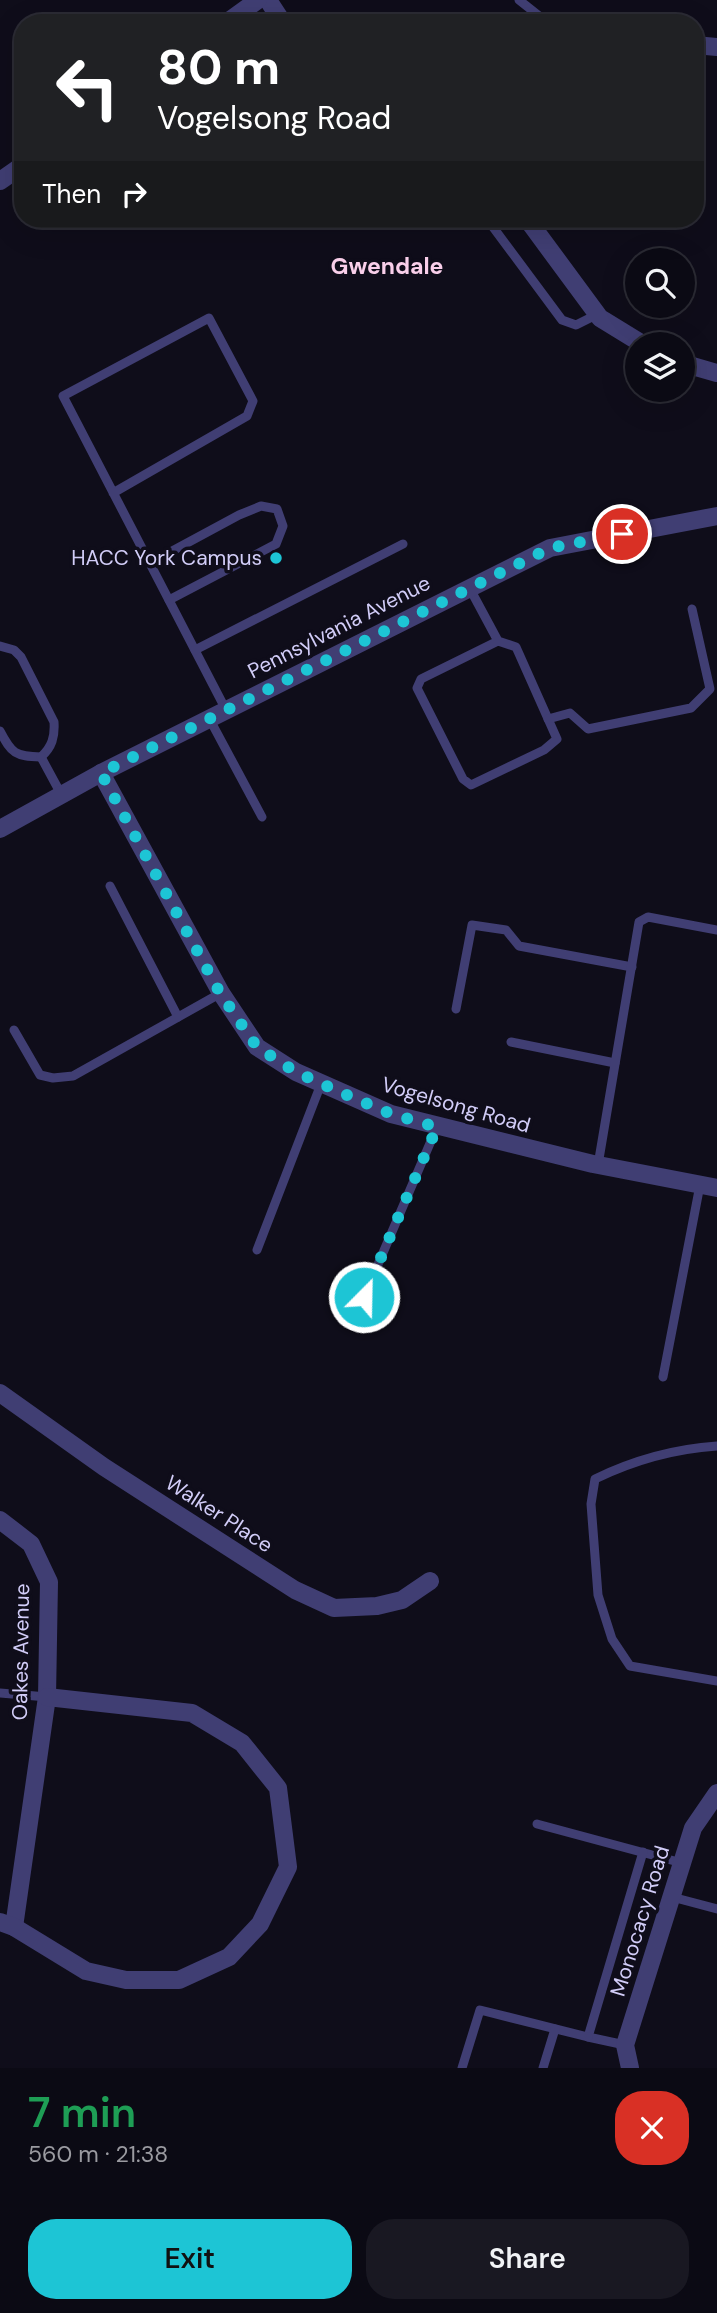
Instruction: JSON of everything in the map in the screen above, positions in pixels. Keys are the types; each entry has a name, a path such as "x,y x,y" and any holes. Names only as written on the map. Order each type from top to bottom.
{"street":[{"path":"239,14 258,0"},
{"path":"534,228 598,314 625,332"},
{"path":"695,367 717,373"},
{"name":"Pennsylvania Avenue","path":"0,829 101,773 550,548 717,516"},
{"name":"Vogelsong Road","path":"101,773 220,993 257,1047 296,1072 391,1114 598,1165 708,1187"},
{"name":"Walker Place","path":"0,1393 104,1467 295,1590 334,1608 377,1606 402,1600 430,1581"},
{"name":"Oakes Avenue","path":"0,1520 31,1544 49,1582 47,1697 7,1925"},
{"path":"7,1925 86,1971 126,1980 178,1980 229,1957 260,1924 288,1867 278,1788 242,1742 192,1713 47,1697"},
{"name":"Monocacy Road","path":"630,2068 625,2045 693,1828 717,1793"}],"lane":[{"path":"519,0 537,14"},
{"path":"494,228 562,320 576,326 598,314"},
{"path":"113,493 247,416 253,401 209,318 63,396 113,493 226,710"},
{"path":"150,563 239,514 261,506 277,509 283,526 276,544 169,600"},
{"path":"195,650 403,544"},
{"path":"469,587 498,641 516,647 557,740 544,750 471,785 463,779 417,688 421,679 498,641"},
{"path":"548,719 570,713 588,729 691,708 710,689 692,608"},
{"path":"0,646 14,650 21,657 54,722 55,732 50,748 41,757 16,755 0,731"},
{"path":"209,718 262,817"},
{"path":"41,757 61,794"},
{"path":"110,886 178,1017"},
{"path":"598,1165 639,922 648,917 717,930"},
{"path":"456,1009 472,925 506,930 519,946 632,967"},
{"path":"14,1030 40,1075 53,1078 73,1076 220,993"},
{"path":"511,1042 615,1063"},
{"path":"257,1250 321,1084"},
{"path":"364,1297 437,1127"},
{"path":"663,1377 708,1187"},
{"path":"717,1446 682,1448 618,1468 595,1479 591,1504 598,1595 612,1639 629,1666 717,1681"},
{"path":"0,1693 47,1697"},
{"path":"537,1824 682,1863"},
{"path":"588,2037 643,1852"},
{"path":"672,1897 717,1909"},
{"path":"462,2068 480,2010 625,2045"},
{"path":"543,2068 555,2029"}],"place":[{"name":"HACC York Campus","path":"276,558"}],"district":[{"name":"Gwendale","path":"387,266"}],"route":[{"path":"364,1297 437,1127 391,1114 340,1092 296,1072 257,1047 220,993 101,773 550,548 622,534"}]}
